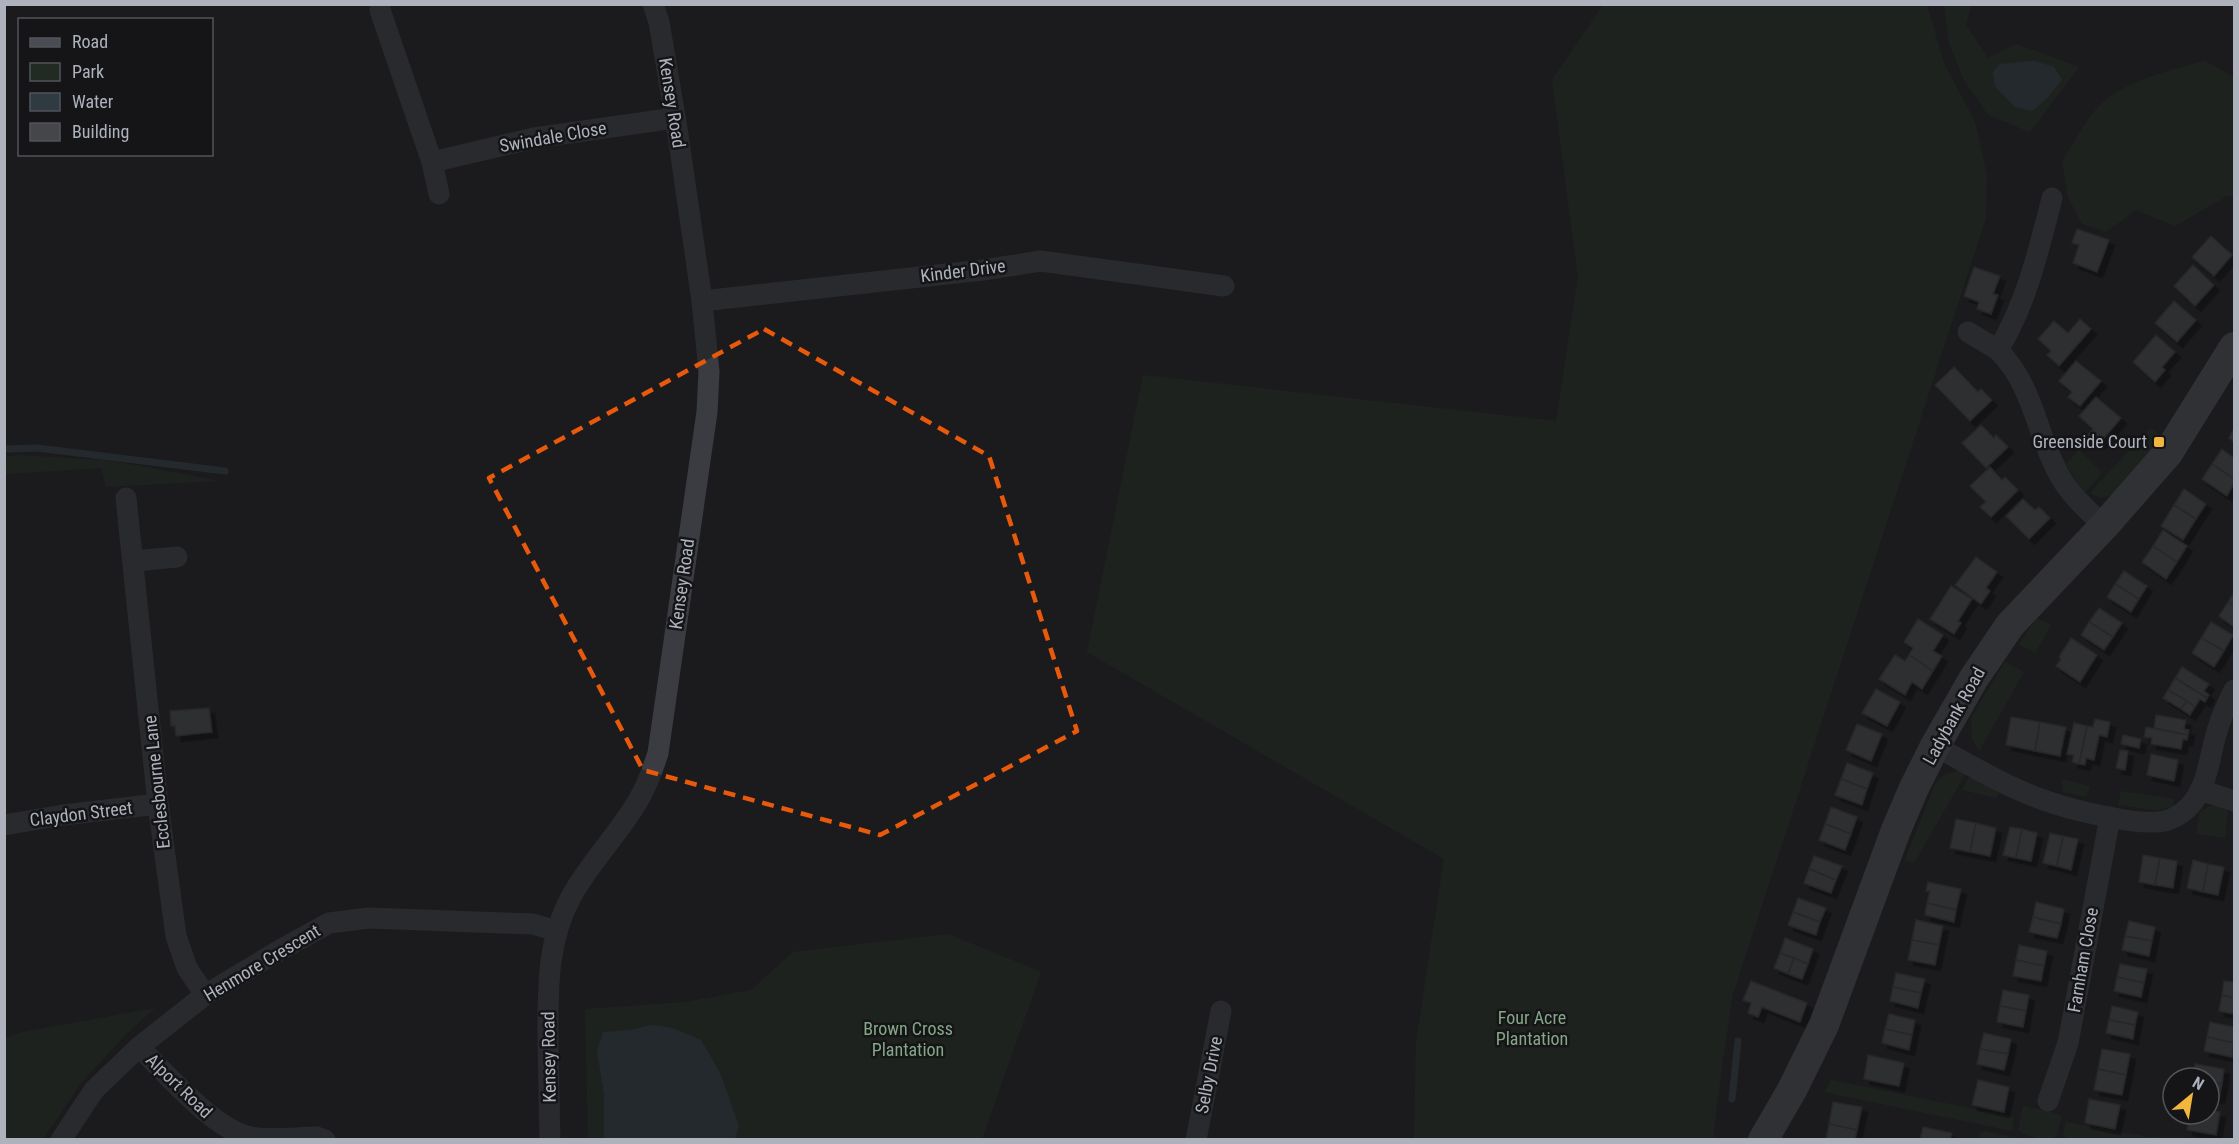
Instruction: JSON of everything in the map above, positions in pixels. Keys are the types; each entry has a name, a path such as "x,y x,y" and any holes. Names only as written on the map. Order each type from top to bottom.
{"street":[{"name":"Kensey Road","path":"550,1140 548,1005 550,961 556,931 580,881 638,801 651,776 658,753 707,412 709,372 702,301 675,118 659,22 653,4"},
{"path":"380,10 432,162 439,194"},
{"name":"Swindale Close","path":"432,162 534,138 675,118"},
{"path":"1998,350 2010,332 2021,302 2042,238 2052,198"},
{"name":"Kinder Drive","path":"702,301 983,270 1041,261 1224,286"},
{"path":"1968,332 1998,350 2019,375 2050,459 2079,502 2104,526"},
{"name":"Ladybank Road","path":"1763,1140 1797,1082 1824,1025 1896,830 1935,746 1991,650 2010,624 2104,526 2168,453 2235,347"},
{"name":"Ecclesbourne Lane","path":"126,498 158,804 176,936 187,968 206,995"},
{"path":"134,561 177,557"},
{"path":"1935,746 2034,797 2110,817 2140,822 2167,821 2185,810 2200,790 2217,729 2235,690"},
{"path":"2200,790 2235,801"},
{"name":"Claydon Street","path":"4,825 63,815 158,804"},
{"name":"Farnham Close","path":"2048,1101 2068,1044 2110,817"},
{"name":"Henmore Crescent","path":"61,1140 94,1090 139,1047 206,995 329,923 369,918 533,924 556,931"},
{"name":"Selby Drive","path":"1196,1140 1221,1011"},
{"name":"Alport Road","path":"139,1047 214,1120 233,1131 252,1137 317,1137 325,1140"}],"highlighted area":[{"path":"764,329 989,456 1077,731 880,835 643,770 489,478"}],"green space":[{"name":"Four Acre Plantation","path":"1603,5 1927,5 1944,63 1975,122 1987,175 1986,218 1733,994 1713,1139 1414,1139 1416,1042 1444,859 1087,652 1143,375 1556,421 1578,277 1552,80"},
{"path":"1944,5 1971,5 1966,25 1988,58 2016,44 2079,67 2030,132 1988,115 1964,80 1949,43"},
{"path":"2205,61 2234,77 2234,196 2227,196 2175,226 2136,210 2106,232 2082,224 2068,197 2062,161 2093,113 2109,98 2134,83"},
{"path":"2151,428 2166,441 2114,495 2101,498 2091,494 2093,489"},
{"path":"2079,450 2102,473 2084,494 2066,464"},
{"path":"18,455 103,460 219,481 106,487 101,468 5,474 5,457"},
{"path":"2037,618 2051,625 2035,653 2019,644"},
{"path":"2005,662 2024,672 1979,751 1972,739 1971,718"},
{"path":"1961,770 1967,771 1914,863 1905,860 1935,784 1944,775"},
{"path":"1972,772 2001,785 1997,798 1962,790"},
{"path":"2062,779 2090,786 2086,797 2063,792"},
{"path":"2121,791 2174,799 2173,807 2156,810 2118,805"},
{"path":"2210,806 2220,806 2228,811 2225,838 2196,834 2200,812"},
{"name":"Brown Cross Plantation","path":"948,934 1041,972 982,1139 735,1139 738,1126 651,1025 630,1030 597,1052 604,1095 604,1139 588,1139 585,1009 686,1002 751,990 793,952"},
{"path":"155,1008 126,1034 81,1083 43,1139 5,1139 5,1039 18,1033"},
{"path":"1831,1080 2014,1117 2012,1131 1824,1092"},
{"path":"2023,1106 2059,1114 2061,1118 2057,1136 2038,1138 2018,1130"},
{"path":"2066,1122 2149,1137 2229,1139 2067,1139 2063,1134"},
{"path":"1981,1132 2015,1139 1978,1139"}],"water":[{"path":"2035,61 2054,67 2062,80 2032,111 2015,107 1995,86 1993,72 2000,64"},
{"path":"651,1025 672,1028 701,1040 720,1073 739,1126 735,1139 604,1139 604,1095 597,1052 603,1032 630,1030"}],"building":[{"path":"2077,229 2109,240 2097,272 2073,263 2079,245 2072,243"},
{"path":"2211,236 2232,255 2214,276 2192,257"},
{"path":"2193,265 2214,285 2195,306 2174,286"},
{"path":"1974,267 2000,276 1993,294 1998,295 1991,314 1977,309 1979,302 1964,296"},
{"path":"2174,301 2196,320 2177,342 2155,323"},
{"path":"2080,319 2091,329 2059,366 2047,355 2051,351 2038,339 2054,321 2068,333"},
{"path":"2156,335 2175,352 2162,367 2165,370 2155,382 2133,362"},
{"path":"2076,361 2101,381 2080,406 2068,397 2072,392 2059,381"},
{"path":"1954,367 1978,392 1981,389 1992,400 1970,421 1935,385"},
{"path":"2096,397 2121,418 2099,444 2088,435 2093,429 2079,416"},
{"path":"1981,425 1994,438 1996,435 2008,447 1986,468 1962,443"},
{"path":"2234,429 2234,442 2229,438"},
{"path":"2222,449 2234,458 2234,479 2212,464"},
{"path":"2212,464 2234,479 2227,496 2202,479"},
{"path":"1990,467 2002,480 2005,477 2018,490 1991,517 1980,507 1986,502 1970,486"},
{"path":"2184,489 2206,504 2196,519 2174,505"},
{"path":"2023,499 2035,510 2039,507 2050,518 2029,539 2006,516"},
{"path":"2174,505 2196,519 2183,540 2161,526"},
{"path":"2163,530 2187,546 2177,562 2153,546"},
{"path":"2153,546 2177,562 2166,579 2142,562"},
{"path":"1976,557 1997,572 1986,588 1990,591 1981,604 1955,585"},
{"path":"2124,571 2147,586 2139,599 2115,584"},
{"path":"2115,584 2139,599 2131,612 2107,597"},
{"path":"1951,586 1972,599 1958,621 1961,623 1954,634 1930,619"},
{"path":"2234,592 2234,607 2228,602"},
{"path":"2228,602 2234,607 2234,627 2219,616"},
{"path":"2099,608 2122,623 2113,637 2089,622"},
{"path":"1918,619 1943,635 1933,651 1942,656 1933,671 1909,655 1913,648 1904,642"},
{"path":"2089,622 2113,637 2104,650 2081,635"},
{"path":"2211,622 2233,635 2224,651 2201,638"},
{"path":"2071,638 2097,655 2080,682 2056,666"},
{"path":"2201,638 2224,651 2214,667 2192,653"},
{"path":"1895,655 1905,661 1909,655 1933,671 1922,689 1912,682 1905,695 1879,679"},
{"path":"2182,667 2209,684 2204,691 2209,695 2207,698 2175,678"},
{"path":"2175,678 2207,698 2205,702 2200,699 2195,707 2168,690"},
{"path":"1876,689 1900,702 1887,726 1862,713"},
{"path":"2168,690 2187,701 2181,709 2163,698"},
{"path":"2187,701 2195,707 2190,715 2181,709"},
{"path":"209,708 212,732 176,736 175,726 171,726 170,711"},
{"path":"2156,715 2186,720 2184,729 2189,730 2188,735 2154,728"},
{"path":"2011,717 2040,722 2035,751 2006,745"},
{"path":"2095,719 2110,722 2107,737 2099,735 2094,760 2086,758 2085,765 2079,764 2087,726 2093,727"},
{"path":"2040,722 2066,727 2060,756 2035,751"},
{"path":"2074,723 2087,726 2079,764 2072,762 2074,755 2067,754"},
{"path":"1857,724 1882,734 1871,761 1846,750"},
{"path":"2146,727 2188,735 2187,740 2183,739 2181,749 2151,744 2152,738 2144,737"},
{"path":"2123,735 2141,739 2139,748 2121,744"},
{"path":"2120,750 2128,751 2125,770 2116,768"},
{"path":"2151,754 2178,760 2174,781 2147,775"},
{"path":"1847,763 1873,773 1867,789 1841,779"},
{"path":"1841,779 1867,789 1862,805 1835,795"},
{"path":"1831,807 1857,817 1851,834 1825,824"},
{"path":"1956,819 1976,823 1970,852 1950,848"},
{"path":"1976,823 1996,828 1990,856 1970,852"},
{"path":"1825,824 1851,834 1845,850 1819,840"},
{"path":"2010,827 2022,829 2016,858 2003,855"},
{"path":"2022,829 2037,833 2031,861 2016,858"},
{"path":"2050,833 2063,836 2057,866 2043,863"},
{"path":"2063,836 2078,839 2071,870 2057,866"},
{"path":"2143,855 2160,858 2155,885 2139,882"},
{"path":"1814,856 1842,866 1836,880 1809,869"},
{"path":"2160,858 2177,861 2173,888 2155,885"},
{"path":"2193,860 2208,864 2203,892 2187,888"},
{"path":"2208,864 2224,867 2218,895 2203,892"},
{"path":"1809,869 1836,880 1831,893 1804,883"},
{"path":"1928,882 1961,889 1956,910 1927,903 1930,891 1926,891"},
{"path":"1798,898 1826,908 1820,922 1793,912"},
{"path":"2036,902 2064,909 2061,924 2033,917"},
{"path":"1927,903 1956,910 1954,922 1925,915"},
{"path":"1793,912 1820,922 1816,935 1788,925"},
{"path":"2033,917 2061,924 2057,938 2029,932"},
{"path":"1916,920 1943,926 1939,945 1912,940"},
{"path":"2129,921 2155,927 2152,941 2125,936"},
{"path":"2125,936 2152,941 2149,956 2122,950"},
{"path":"1785,938 1813,949 1808,964 1780,953"},
{"path":"1912,940 1939,945 1935,965 1908,960"},
{"path":"2019,945 2047,951 2044,966 2016,960"},
{"path":"1780,953 1794,958 1788,974 1774,968"},
{"path":"1794,958 1808,964 1802,979 1788,974"},
{"path":"2016,960 2044,966 2041,981 2013,976"},
{"path":"2120,964 2147,969 2144,983 2117,977"},
{"path":"1896,973 1925,979 1921,993 1893,987"},
{"path":"2117,977 2144,983 2141,997 2114,991"},
{"path":"1751,981 1807,1003 1800,1022 1762,1007 1758,1017 1748,1013 1751,1003 1743,1000"},
{"path":"2224,981 2234,982 2234,998 2222,995"},
{"path":"1893,987 1921,993 1918,1008 1890,1001"},
{"path":"2003,990 2029,995 2026,1011 2000,1006"},
{"path":"2222,995 2234,998 2234,1014 2219,1011"},
{"path":"2000,1006 2026,1011 2023,1027 1997,1022"},
{"path":"2112,1006 2138,1012 2135,1025 2109,1020"},
{"path":"1889,1014 1915,1020 1912,1035 1885,1029"},
{"path":"2109,1020 2135,1025 2133,1039 2106,1033"},
{"path":"2210,1022 2234,1027 2234,1043 2207,1037"},
{"path":"1885,1029 1912,1035 1909,1050 1882,1043"},
{"path":"1984,1033 2011,1039 2008,1054 1980,1049"},
{"path":"2207,1037 2234,1043 2232,1057 2204,1051"},
{"path":"1980,1049 2008,1054 2004,1070 1977,1064"},
{"path":"2102,1049 2130,1054 2126,1075 2098,1069"},
{"path":"1868,1055 1904,1063 1899,1086 1864,1079"},
{"path":"2221,1068 2224,1069 2221,1084"},
{"path":"2098,1069 2126,1075 2122,1095 2094,1090"},
{"path":"1978,1080 2009,1087 2004,1112 1972,1105"},
{"path":"2089,1099 2120,1105 2115,1129 2085,1123"},
{"path":"1833,1102 1862,1107 1857,1130 1829,1124"},
{"path":"1829,1124 1857,1130 1855,1140 1826,1140"},
{"path":"2188,1126 2218,1126 2216,1135 2187,1130"},
{"path":"1923,1127 1952,1133 1950,1140 1920,1140"}],"waterway":[{"path":"4,449 37,448 225,471"},
{"path":"1732,1099 1738,1041"}],"place":[{"name":"Greenside Court","path":"2159,442"}]}
